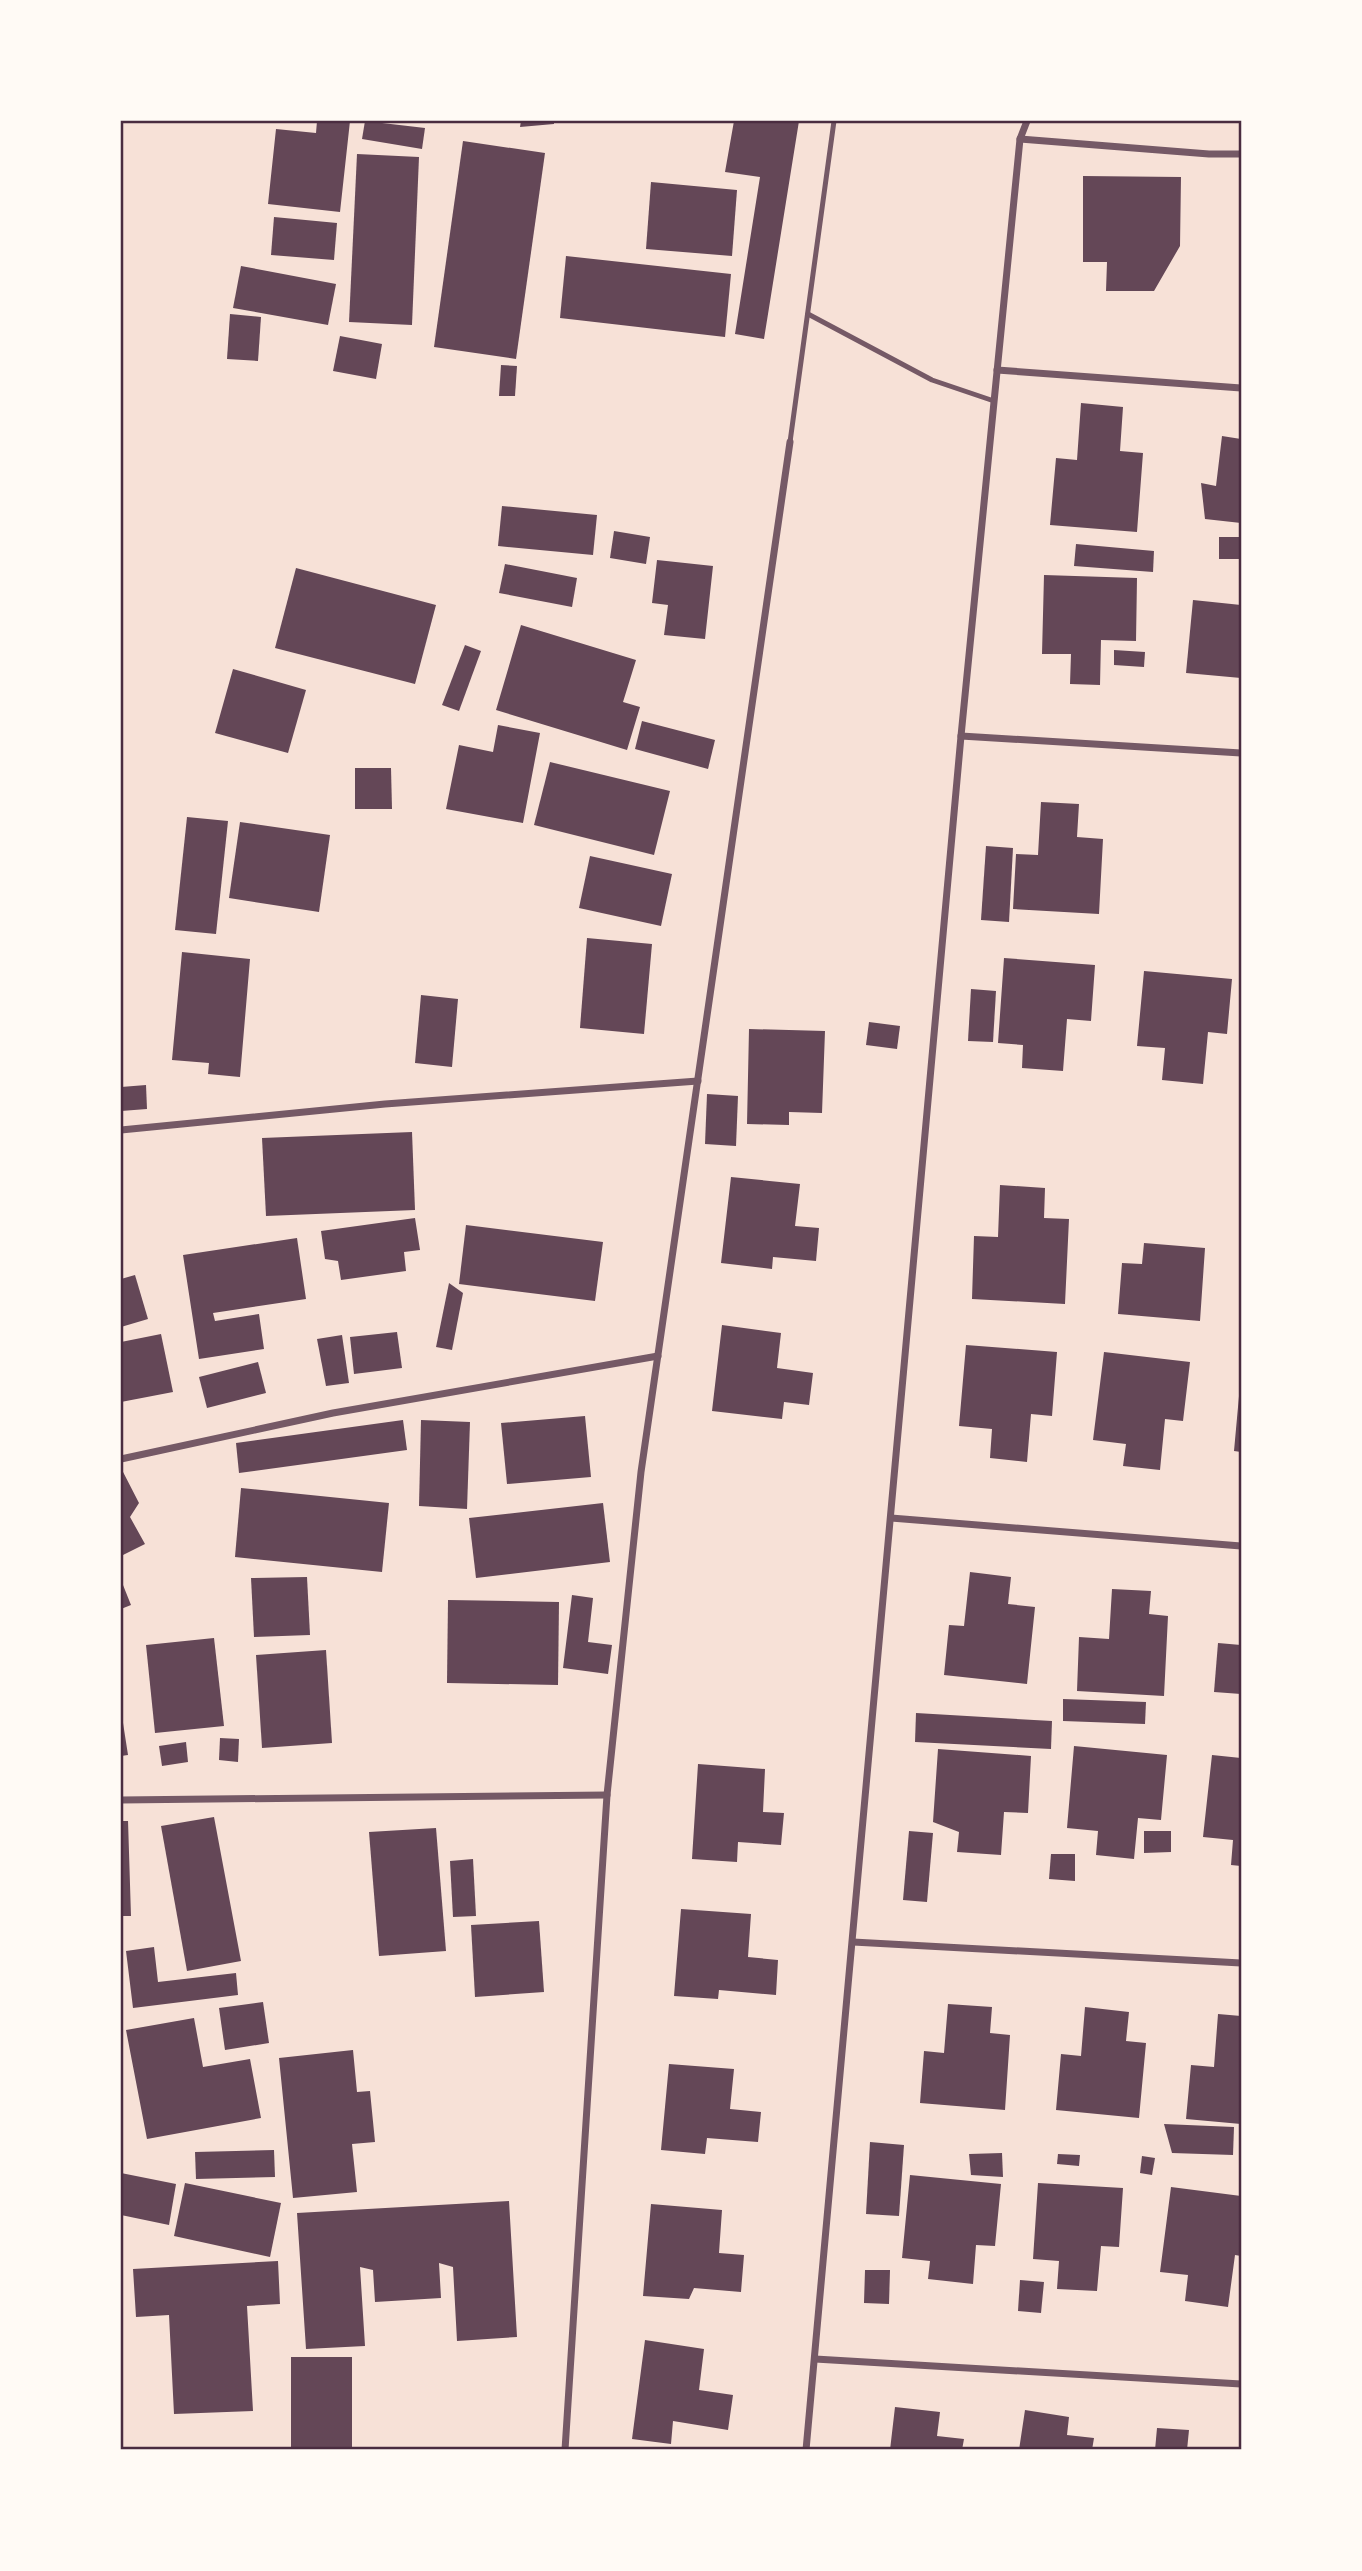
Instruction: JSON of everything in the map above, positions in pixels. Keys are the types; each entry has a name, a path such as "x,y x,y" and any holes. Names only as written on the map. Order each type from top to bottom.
{"street":[{"path":"806,2450 961,736 1020,139 1027,121"},
{"path":"1020,139 1209,154 1241,154"},
{"path":"997,370 1241,388"},
{"path":"565,2450 607,1795 641,1472 790,442"},
{"path":"961,736 1241,753"},
{"path":"121,1130 385,1104 698,1081"},
{"path":"121,1459 333,1413 658,1356"},
{"path":"891,1518 1241,1546"},
{"path":"121,1800 607,1795"},
{"path":"853,1942 1241,1963"},
{"path":"815,2359 1241,2384"}],"lane":[{"path":"790,442 834,121"},
{"path":"808,314 932,380 994,401"}],"building":[{"path":"317,121 350,121 340,212 268,204 276,129 316,133"},
{"path":"365,121 425,128 422,149 362,139"},
{"path":"521,121 554,121 554,124 520,127"},
{"path":"734,121 799,121 764,339 735,334 760,177 725,172"},
{"path":"463,141 545,153 516,359 434,347"},
{"path":"357,154 419,157 412,325 349,322"},
{"path":"1083,176 1181,177 1180,246 1154,291 1106,291 1107,262 1083,262"},
{"path":"651,182 737,190 732,256 646,249"},
{"path":"274,217 337,223 334,260 271,255"},
{"path":"566,256 731,274 725,337 560,318"},
{"path":"241,266 336,284 328,325 233,308"},
{"path":"230,314 261,317 258,361 227,359"},
{"path":"340,336 382,344 376,379 333,371"},
{"path":"501,365 517,366 515,396 499,396"},
{"path":"1081,403 1123,407 1120,451 1143,453 1137,532 1050,525 1056,458 1077,460"},
{"path":"1222,436 1241,439 1241,523 1205,519 1201,483 1216,486"},
{"path":"502,506 597,515 593,555 498,546"},
{"path":"614,531 650,537 646,564 610,558"},
{"path":"1219,537 1241,537 1241,559 1219,559"},
{"path":"1076,544 1154,551 1153,572 1074,566"},
{"path":"657,560 713,566 705,639 664,635 668,605 652,603"},
{"path":"505,564 577,578 572,607 499,593"},
{"path":"296,568 436,605 415,684 275,648"},
{"path":"1044,575 1137,578 1136,641 1101,640 1100,685 1070,684 1071,654 1042,654"},
{"path":"1193,600 1241,605 1241,678 1186,673"},
{"path":"521,625 636,660 623,702 640,707 627,750 496,710"},
{"path":"465,645 481,651 459,711 442,705"},
{"path":"1114,650 1145,652 1144,667 1114,665"},
{"path":"233,669 306,690 288,753 215,733"},
{"path":"642,721 715,740 708,769 635,749"},
{"path":"498,725 540,733 523,823 446,809 459,745 493,752"},
{"path":"550,762 670,791 654,855 534,825"},
{"path":"355,768 391,768 392,809 355,809"},
{"path":"1041,802 1079,804 1077,837 1103,839 1099,914 1013,909 1016,854 1038,855"},
{"path":"187,817 228,821 216,934 175,930"},
{"path":"240,822 330,835 319,912 229,898"},
{"path":"986,846 1013,848 1009,922 981,920"},
{"path":"590,856 672,874 661,926 579,908"},
{"path":"587,938 652,944 644,1034 580,1028"},
{"path":"182,952 250,959 240,1077 208,1074 209,1063 172,1060"},
{"path":"1004,958 1095,965 1091,1021 1067,1019 1063,1071 1022,1068 1023,1045 998,1043"},
{"path":"1144,971 1232,979 1227,1034 1208,1032 1203,1084 1162,1080 1165,1048 1137,1046"},
{"path":"971,989 996,991 993,1042 968,1041"},
{"path":"421,995 458,999 452,1067 415,1063"},
{"path":"869,1022 900,1026 897,1049 866,1045"},
{"path":"749,1029 825,1031 822,1113 789,1112 789,1125 747,1124"},
{"path":"146,1085 147,1109 121,1111 121,1087"},
{"path":"707,1094 738,1096 736,1146 705,1144"},
{"path":"412,1132 415,1210 266,1216 262,1138"},
{"path":"731,1177 800,1184 795,1226 819,1228 816,1261 773,1257 772,1269 721,1263"},
{"path":"1000,1185 1045,1188 1044,1218 1069,1219 1065,1304 972,1299 974,1236 998,1237"},
{"path":"415,1218 420,1250 404,1252 406,1271 341,1280 338,1261 325,1259 321,1231"},
{"path":"466,1225 603,1242 595,1301 459,1284"},
{"path":"297,1238 306,1299 213,1313 215,1321 259,1314 264,1349 199,1359 183,1255"},
{"path":"1144,1243 1205,1248 1200,1321 1118,1314 1122,1263 1142,1264"},
{"path":"135,1275 148,1319 121,1327 121,1279"},
{"path":"449,1283 463,1293 452,1350 436,1347"},
{"path":"722,1325 781,1333 777,1368 813,1373 809,1405 784,1402 782,1419 712,1411"},
{"path":"397,1332 402,1368 354,1374 350,1337"},
{"path":"161,1334 173,1392 121,1402 121,1342"},
{"path":"342,1335 349,1383 326,1386 317,1339"},
{"path":"966,1345 1057,1352 1052,1416 1031,1414 1027,1462 990,1458 992,1429 959,1426"},
{"path":"1104,1352 1190,1362 1183,1421 1165,1419 1160,1470 1123,1466 1126,1444 1093,1440"},
{"path":"258,1362 266,1393 207,1408 199,1377"},
{"path":"1241,1396 1241,1452 1234,1451"},
{"path":"585,1416 591,1477 507,1484 501,1423"},
{"path":"403,1420 407,1450 239,1473 236,1443"},
{"path":"421,1420 470,1422 467,1509 419,1506"},
{"path":"121,1468 139,1503 130,1517 145,1544 121,1556"},
{"path":"241,1488 389,1503 382,1572 235,1557"},
{"path":"603,1503 610,1562 476,1578 469,1518"},
{"path":"970,1572 1011,1577 1008,1604 1035,1607 1027,1684 944,1675 949,1625 964,1626"},
{"path":"307,1577 310,1635 254,1637 251,1578"},
{"path":"121,1580 131,1605 121,1609"},
{"path":"1112,1589 1151,1591 1149,1614 1168,1616 1164,1696 1077,1691 1079,1637 1109,1639"},
{"path":"572,1595 593,1598 588,1642 612,1645 608,1674 563,1668"},
{"path":"448,1600 559,1602 558,1685 447,1683"},
{"path":"214,1638 224,1726 155,1733 146,1645"},
{"path":"1218,1643 1241,1645 1241,1694 1214,1692"},
{"path":"326,1650 332,1743 262,1748 256,1655"},
{"path":"1063,1699 1146,1702 1145,1724 1063,1721"},
{"path":"121,1710 128,1755 121,1756"},
{"path":"916,1713 1052,1721 1051,1749 915,1742"},
{"path":"220,1738 239,1739 238,1762 219,1760"},
{"path":"186,1742 188,1762 162,1766 159,1746"},
{"path":"1074,1746 1167,1755 1161,1820 1138,1818 1134,1859 1096,1855 1098,1831 1067,1828"},
{"path":"938,1749 1031,1756 1028,1813 1004,1812 1001,1855 957,1852 959,1832 933,1822"},
{"path":"1212,1755 1241,1758 1241,1866 1231,1865 1233,1840 1203,1837"},
{"path":"698,1764 765,1769 763,1812 784,1813 781,1845 738,1842 737,1862 692,1859"},
{"path":"214,1817 241,1961 187,1971 161,1826"},
{"path":"121,1821 128,1821 131,1916 121,1916"},
{"path":"436,1828 446,1951 379,1956 369,1832"},
{"path":"909,1831 933,1833 927,1902 903,1900"},
{"path":"1144,1831 1171,1831 1171,1852 1144,1853"},
{"path":"1051,1854 1075,1854 1075,1881 1049,1879"},
{"path":"473,1859 476,1916 453,1917 450,1861"},
{"path":"681,1909 751,1914 748,1957 778,1960 776,1995 719,1990 718,1999 674,1996"},
{"path":"539,1921 544,1992 475,1997 471,1925"},
{"path":"154,1947 158,1982 236,1973 238,1995 133,2008 126,1951"},
{"path":"263,2002 269,2043 225,2050 219,2008"},
{"path":"948,2004 992,2007 990,2033 1010,2035 1005,2110 920,2103 924,2051 944,2053"},
{"path":"1085,2007 1129,2012 1126,2041 1146,2043 1139,2118 1056,2110 1061,2054 1081,2056"},
{"path":"1218,2014 1241,2016 1241,2124 1186,2119 1191,2065 1214,2067"},
{"path":"194,2018 203,2067 250,2059 261,2118 147,2139 126,2030"},
{"path":"353,2050 357,2092 370,2091 375,2142 352,2144 357,2192 293,2198 279,2058"},
{"path":"669,2064 734,2069 730,2109 761,2112 758,2142 707,2138 705,2154 661,2150"},
{"path":"1164,2124 1234,2127 1233,2155 1172,2153"},
{"path":"870,2142 904,2145 899,2216 866,2214"},
{"path":"274,2150 275,2177 196,2179 195,2152"},
{"path":"1002,2153 1003,2177 971,2175 969,2154"},
{"path":"1058,2154 1080,2155 1079,2166 1057,2164"},
{"path":"1142,2156 1155,2158 1152,2175 1140,2173"},
{"path":"121,2173 176,2184 169,2225 121,2215"},
{"path":"910,2175 1001,2184 995,2246 976,2245 973,2284 928,2279 930,2261 902,2258"},
{"path":"185,2183 281,2203 270,2257 174,2236"},
{"path":"1038,2183 1123,2188 1119,2247 1101,2246 1097,2291 1057,2289 1059,2261 1033,2259"},
{"path":"1171,2187 1241,2196 1241,2256 1235,2255 1228,2307 1185,2301 1188,2275 1160,2272"},
{"path":"509,2201 517,2337 457,2341 453,2267 439,2263 441,2298 375,2302 373,2270 360,2267 365,2346 306,2349 297,2213"},
{"path":"651,2204 722,2210 719,2253 744,2255 741,2292 694,2288 689,2299 643,2296"},
{"path":"278,2261 280,2304 247,2306 253,2411 174,2414 169,2315 136,2317 133,2269"},
{"path":"865,2270 890,2270 889,2304 864,2303"},
{"path":"1020,2280 1044,2282 1041,2313 1018,2311"},
{"path":"645,2340 704,2349 699,2390 733,2395 728,2430 673,2421 671,2444 632,2439"},
{"path":"291,2357 352,2357 352,2450 291,2450"},
{"path":"895,2407 940,2412 937,2436 964,2439 962,2450 890,2450"},
{"path":"1025,2410 1069,2417 1067,2435 1094,2438 1092,2450 1019,2450"},
{"path":"1157,2428 1189,2430 1187,2450 1155,2450"}]}
